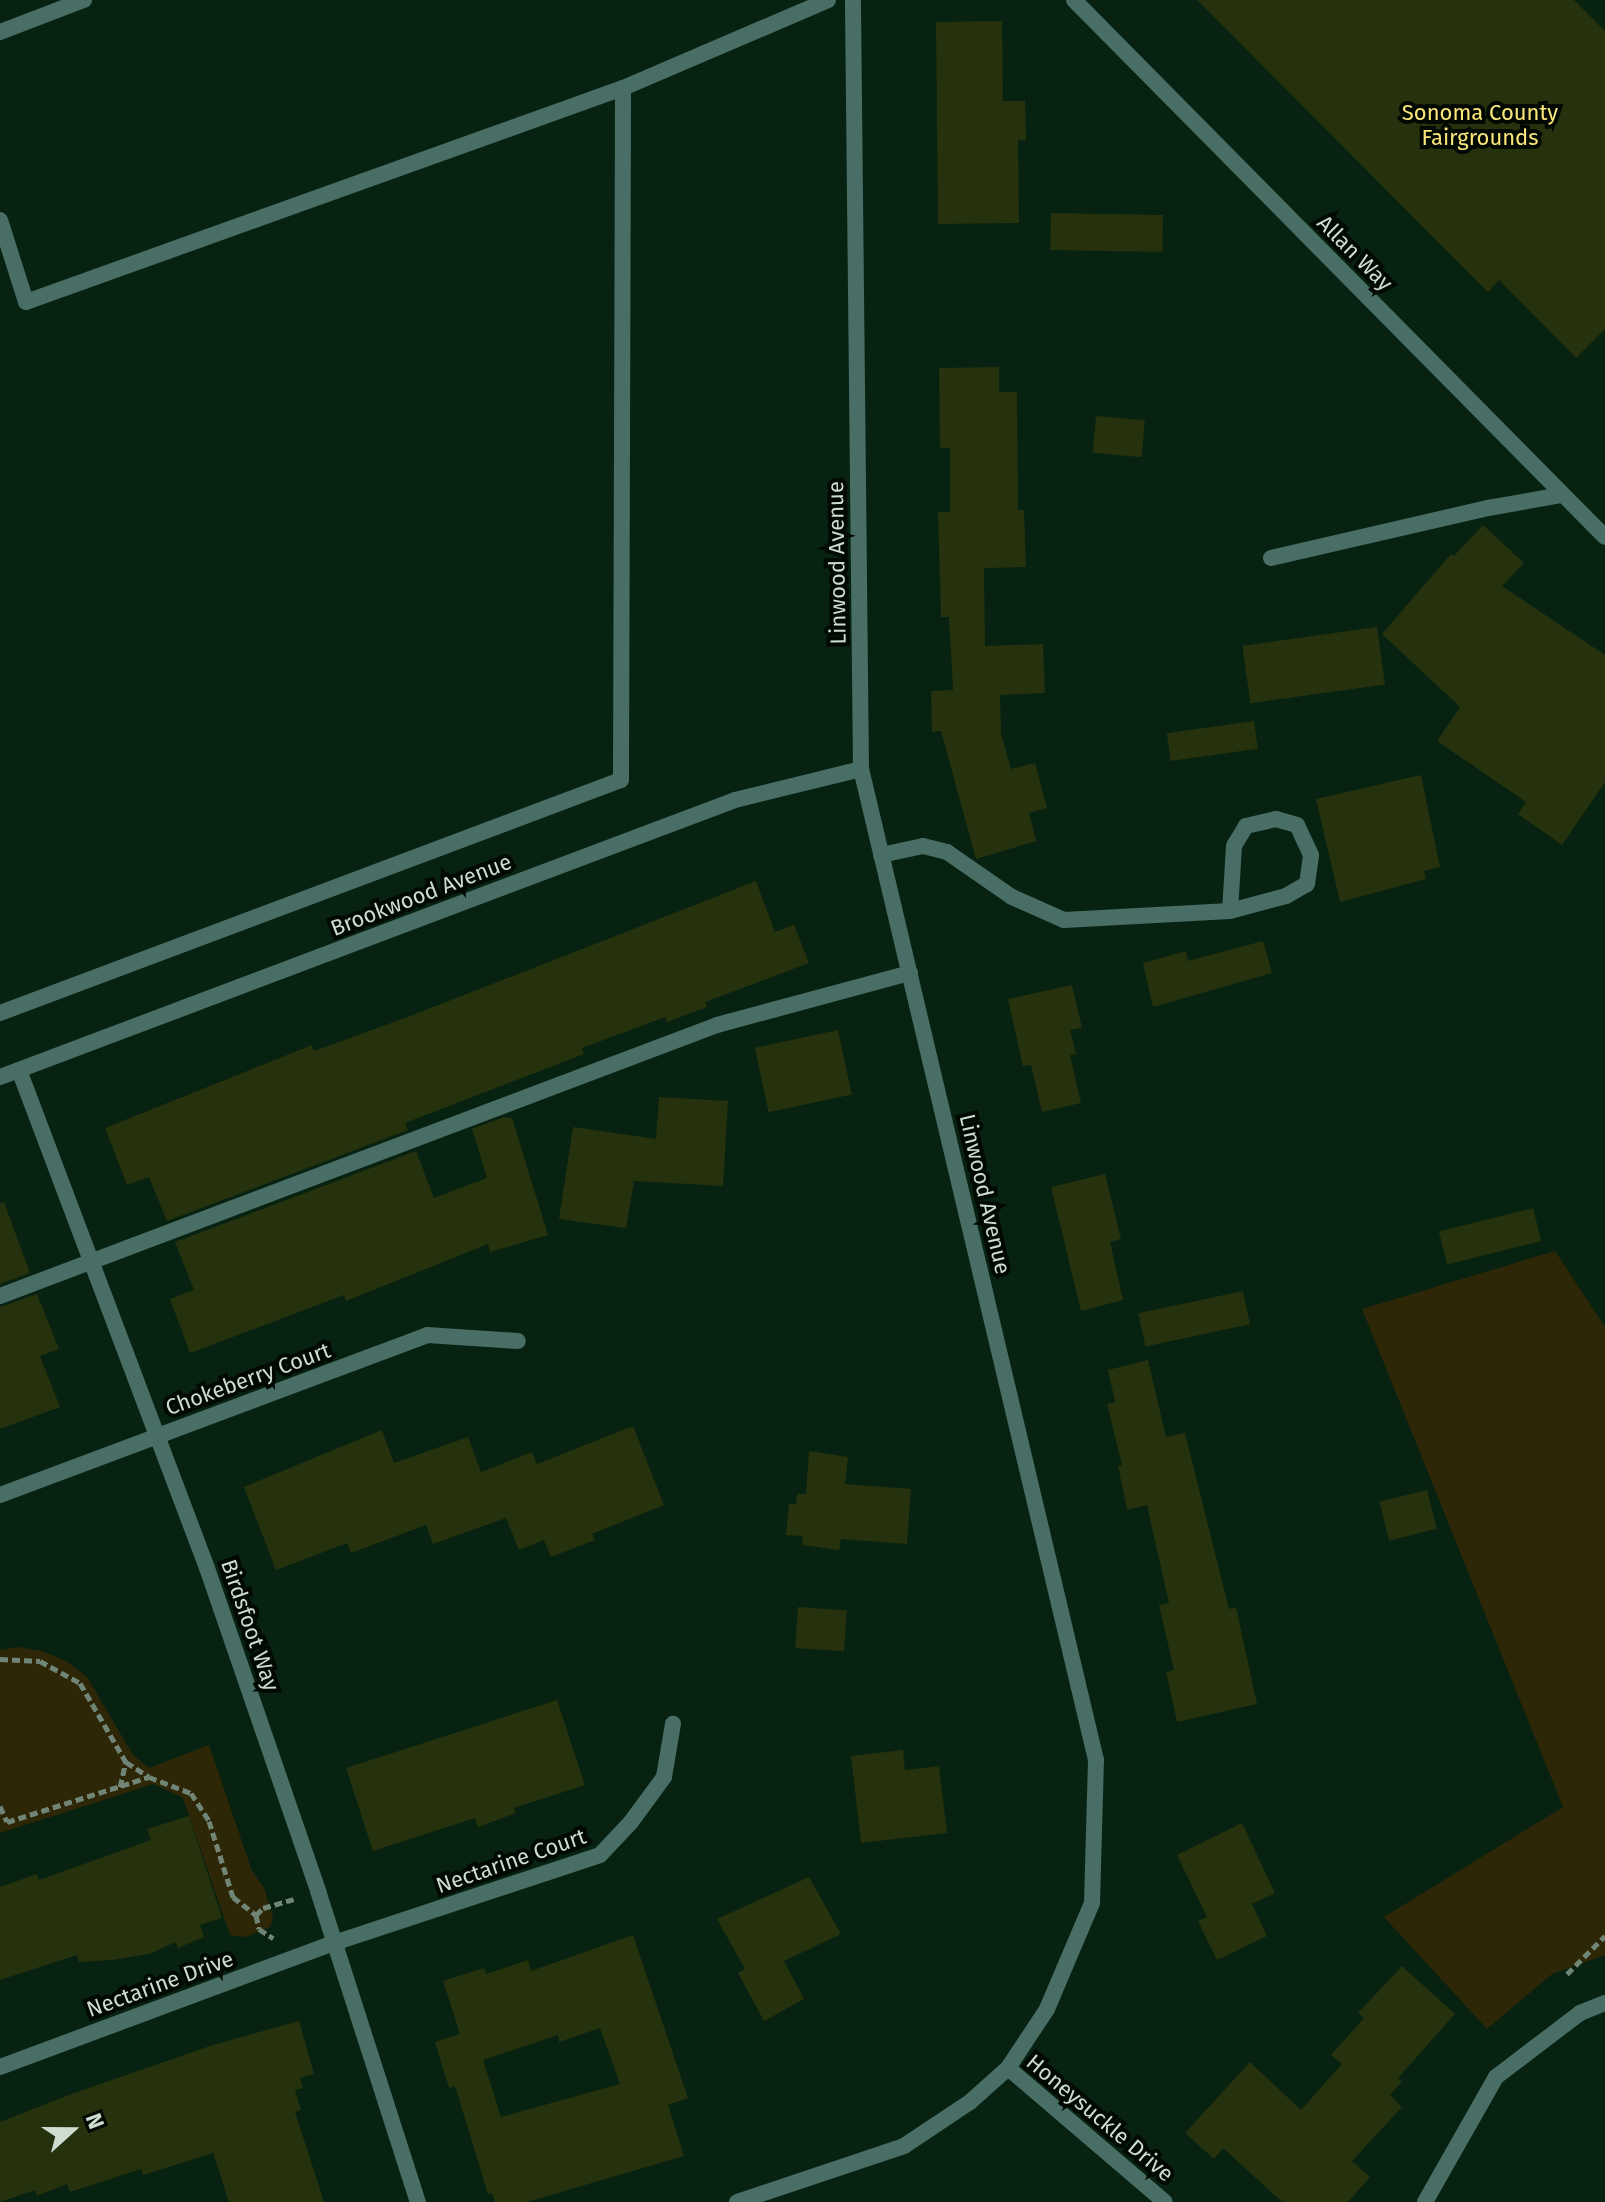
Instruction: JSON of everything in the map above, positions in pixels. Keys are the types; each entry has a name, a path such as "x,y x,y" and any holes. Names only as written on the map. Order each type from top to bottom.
{"street":[{"path":"0,32 84,0"},
{"path":"1,227 26,302 623,88 828,0"},
{"name":"Linwood Avenue","path":"737,2202 904,2146 970,2102 1008,2068 1047,2009 1092,1903 1096,1760 861,769 853,0"},
{"name":"Allan Way","path":"1074,0 1605,537"},
{"path":"0,1013 621,780 623,88"},
{"path":"1271,558 1488,508 1562,495"},
{"name":"Brookwood Avenue","path":"0,1077 735,800 861,769"},
{"path":"881,855 923,846 947,852 1012,897 1064,920 1230,911 1286,896 1307,884 1311,855 1297,825 1276,819 1246,826 1234,846 1230,911"},
{"path":"0,1296 717,1025 910,973"},
{"name":"Birdsfoot Way","path":"19,1070 89,1263 157,1436 318,1891 418,2202"},
{"name":"Chokeberry Court","path":"0,1495 427,1335 518,1341"},
{"name":"Nectarine Court","path":"334,1943 600,1855 631,1822 664,1777 673,1724"},
{"name":"Nectarine Drive","path":"0,2067 334,1943"},
{"path":"1425,2202 1496,2077 1580,2013 1605,2003"},
{"name":"Honeysuckle Drive","path":"1008,2068 1165,2202"}],"path":[{"path":"0,1659 40,1661 80,1683 126,1762 149,1777 191,1793 209,1821 233,1897 256,1915 263,1908 318,1891"},
{"path":"120,1788 126,1762"},
{"path":"0,1825 149,1777"},
{"path":"0,1806 7,1822"},
{"path":"1567,1974 1605,1936"}],"shaded area":[{"path":"1555,1251 1605,1327 1605,1955 1552,1974 1487,2029 1384,1917 1563,1807 1362,1309"},
{"path":"18,1647 42,1651 66,1661 87,1677 133,1755 149,1768 209,1745 252,1871 264,1888 273,1918 270,1927 246,1937 230,1935 183,1798 154,1784 0,1833 0,1650"}],"building":[{"name":"Sonoma County Fairgrounds","path":"1197,0 1574,0 1605,31 1605,329 1576,358 1499,280 1488,292"},
{"path":"1002,21 1003,101 1025,101 1026,140 1018,140 1019,223 938,224 936,22"},
{"path":"1051,213 1163,215 1162,252 1050,250"},
{"path":"999,367 999,392 1017,392 1018,510 1024,510 1026,567 984,568 985,646 1043,644 1045,693 1000,695 1001,734 1011,769 1035,763 1047,808 1029,813 1036,841 976,859 941,731 932,732 931,691 953,690 949,617 941,617 938,512 950,512 950,448 940,448 939,368"},
{"path":"1096,416 1145,420 1142,457 1093,453"},
{"path":"1483,525 1524,563 1502,586 1605,655 1605,782 1562,845 1518,814 1526,802 1437,741 1460,707 1382,634 1451,554 1454,556"},
{"path":"1377,627 1385,684 1250,703 1242,646"},
{"path":"1254,721 1258,749 1171,761 1167,733"},
{"path":"1421,775 1440,867 1424,871 1426,879 1340,902 1316,799"},
{"path":"756,881 775,932 794,925 809,963 705,1002 707,1007 667,1022 665,1017 582,1048 584,1054 405,1123 408,1130 167,1221 149,1177 127,1185 105,1128 312,1045 314,1051 413,1015"},
{"path":"1263,941 1272,973 1153,1007 1143,963 1186,951 1188,961"},
{"path":"1072,985 1082,1028 1070,1030 1076,1054 1070,1055 1081,1103 1042,1112 1031,1065 1023,1066 1008,999"},
{"path":"838,1030 852,1095 769,1112 755,1048"},
{"path":"659,1097 728,1101 723,1186 634,1181 626,1228 559,1219 573,1127 656,1139"},
{"path":"504,1117 512,1118 548,1235 490,1252 488,1244 346,1301 344,1295 190,1353 170,1299 194,1290 175,1242 416,1151 434,1198 487,1178 472,1129"},
{"path":"1105,1174 1121,1239 1110,1242 1123,1300 1081,1311 1051,1187"},
{"path":"4,1202 30,1273 0,1284 0,1203"},
{"path":"1533,1208 1541,1241 1447,1264 1439,1231"},
{"path":"1243,1291 1250,1324 1145,1347 1138,1313"},
{"path":"37,1294 59,1349 40,1356 60,1407 0,1429 0,1307"},
{"path":"1148,1360 1166,1437 1185,1433 1229,1609 1236,1607 1257,1704 1177,1722 1166,1672 1174,1670 1159,1605 1169,1603 1147,1505 1127,1510 1118,1466 1122,1465 1107,1404 1115,1402 1108,1370"},
{"path":"633,1426 664,1505 592,1534 595,1540 551,1557 544,1540 519,1550 506,1518 433,1544 426,1525 351,1553 347,1543 276,1570 244,1487 382,1430 394,1463 468,1437 481,1472 532,1452 537,1464"},
{"path":"809,1451 848,1457 845,1484 911,1489 907,1544 841,1539 839,1550 802,1545 803,1536 786,1535 789,1504 796,1504 797,1494 806,1494"},
{"path":"1427,1490 1437,1529 1389,1541 1379,1502"},
{"path":"798,1607 847,1610 844,1651 795,1648"},
{"path":"557,1700 585,1785 514,1808 516,1813 478,1827 475,1818 373,1851 346,1768"},
{"path":"903,1750 905,1770 939,1766 947,1833 861,1843 851,1756"},
{"path":"189,1816 222,1918 200,1925 204,1937 178,1948 176,1942 149,1954 112,1960 79,1962 77,1955 0,1980 0,1887 37,1874 39,1880 151,1840 147,1829"},
{"path":"1242,1823 1275,1893 1252,1904 1267,1936 1217,1960 1198,1921 1207,1917 1177,1855"},
{"path":"809,1877 841,1934 784,1961 804,1999 764,2021 738,1973 745,1969 717,1919"},
{"path":"633,1935 688,2098 668,2105 684,2156 527,2202 495,2202 492,2193 488,2194 455,2086 449,2088 435,2042 460,2034 443,1981 484,1968 486,1974 528,1960 531,1971","holes":["600,2028 620,2084 501,2117 483,2060 558,2035 559,2042"]},
{"path":"1402,1966 1455,2014 1398,2078 1402,2082 1390,2095 1402,2107 1352,2161 1370,2177 1348,2202 1282,2202 1223,2148 1214,2159 1185,2133 1250,2062 1301,2110 1342,2064 1331,2055 1364,2018 1358,2013"},
{"path":"299,2021 314,2074 300,2078 303,2088 295,2090 301,2110 295,2112 324,2202 229,2202 213,2153 143,2175 141,2169 70,2192 67,2184 37,2196 35,2190 0,2202 0,2122 213,2045"}]}
